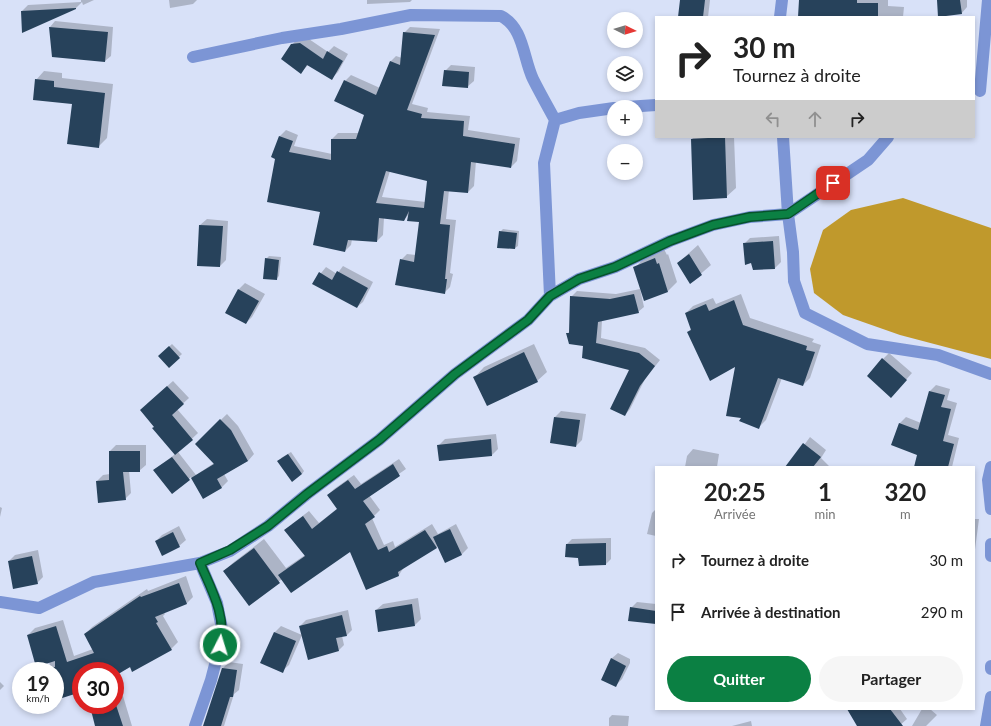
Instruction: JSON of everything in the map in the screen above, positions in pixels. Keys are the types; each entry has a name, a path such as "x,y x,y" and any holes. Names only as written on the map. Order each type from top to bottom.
{"street":[{"path":"780,16 782,0"},
{"path":"982,91 988,0"},
{"path":"193,57 282,38 341,29 411,15 501,16 511,21 520,38 533,79 555,120 544,163 550,296"},
{"path":"643,106 655,105"},
{"path":"555,120 579,112 607,109"},
{"path":"783,138 788,214 793,252 794,281 805,313 867,344 938,355 991,374"},
{"path":"0,602 39,608 94,582 200,563 230,550 268,526 307,494 379,440 455,374 528,320 550,296 579,279 615,267 670,241 713,225 750,217 788,214 868,160 887,138"},
{"path":"991,467 988,480 991,509"},
{"path":"991,544 991,556"},
{"path":"196,726 211,680 222,634 218,604 200,563"},
{"path":"986,726 991,697"}],"shaded area":[{"path":"903,198 991,228 991,359 900,335 843,315 814,293 810,269 823,230 851,210"}],"building":[{"path":"680,0 705,0 703,16 678,16"},
{"path":"799,0 857,0 857,3 878,3 878,16 798,16"},
{"path":"937,0 960,0 962,14 938,16"},
{"path":"76,9 22,33 21,11"},
{"path":"49,27 108,32 105,62 52,57"},
{"path":"403,32 435,35 407,110 422,114 421,118 464,121 463,136 515,144 511,168 471,162 468,193 444,191 440,224 450,225 445,294 395,285 400,259 414,262 419,222 407,221 409,211 404,221 379,218 377,242 348,240 345,252 313,245 320,212 267,202 275,159 271,157 279,136 293,141 289,152 331,160 331,139 356,139 364,115 334,101 344,80 376,95 390,61 400,65","holes":["386,171 427,181 424,208 376,203"]},
{"path":"300,43 323,59 327,51 343,61 332,80 307,65 301,74 281,59 291,44"},
{"path":"444,70 469,72 468,88 442,86"},
{"path":"35,79 54,81 54,87 105,93 99,148 67,144 72,104 33,100"},
{"path":"725,138 727,198 693,200 691,139"},
{"path":"199,225 223,226 220,267 197,266"},
{"path":"499,231 517,233 515,249 497,248"},
{"path":"773,241 775,269 753,270 751,263 745,265 743,243"},
{"path":"689,254 702,275 690,284 677,263"},
{"path":"265,258 279,260 277,280 263,279"},
{"path":"655,258 657,264 659,263 668,292 644,301 633,267"},
{"path":"337,271 368,288 357,308 312,284 319,272 332,280"},
{"path":"238,289 259,301 246,324 225,313"},
{"path":"634,294 639,313 598,322 596,343 639,353 655,366 640,386 625,416 610,409 629,370 582,358 583,346 569,344 566,333 569,333 570,296 610,299"},
{"path":"734,300 743,325 807,346 806,350 815,352 803,386 778,378 759,429 739,421 741,418 726,416 735,367 710,381 687,332 691,330 685,313 706,304 709,311"},
{"path":"169,346 180,358 169,368 158,356"},
{"path":"524,352 538,382 487,406 473,377"},
{"path":"882,358 907,380 891,398 867,376"},
{"path":"167,386 184,404 172,415 193,440 175,455 152,428 154,427 140,410"},
{"path":"929,391 945,395 941,407 951,409 943,441 954,444 948,466 914,466 917,455 891,445 899,423 918,430"},
{"path":"554,417 580,420 576,447 550,443"},
{"path":"220,419 231,430 248,461 217,479 222,488 203,499 191,478 214,464 195,444"},
{"path":"491,439 492,456 439,461 437,445"},
{"path":"803,443 821,457 814,466 786,466"},
{"path":"109,451 140,451 140,472 123,472 126,500 98,503 96,481 109,480"},
{"path":"288,454 302,474 292,482 277,461"},
{"path":"172,457 190,480 172,494 153,470"},
{"path":"393,464 400,476 363,501 375,517 365,524 378,550 387,546 389,552 425,530 437,548 398,572 399,576 366,590 350,552 291,593 278,575 305,556 284,530 303,516 312,529 337,509 327,495 348,480 355,489"},
{"path":"450,529 462,555 445,563 433,537"},
{"path":"173,532 180,547 162,556 155,541"},
{"path":"606,543 606,565 579,566 578,558 565,557 566,544"},
{"path":"254,548 280,583 249,606 223,571"},
{"path":"32,556 38,584 13,589 8,561"},
{"path":"179,583 187,604 155,617 158,622 156,623 172,650 132,672 130,667 124,671 124,662 72,662 72,695 64,697 64,662 35,662 27,635 56,626 67,662 94,653 84,634 140,596 141,597"},
{"path":"412,604 415,626 378,632 375,610"},
{"path":"630,607 655,611 655,624 628,621"},
{"path":"342,615 347,636 336,638 339,651 308,660 299,626"},
{"path":"274,632 296,641 283,673 260,663"},
{"path":"611,658 626,666 616,687 601,680"},
{"path":"222,668 237,670 233,697 230,697 221,726 203,726"},
{"path":"848,710 891,710 903,726 857,726"},
{"path":"92,714 119,714 123,726 95,726"}],"route":[{"path":"220,645 222,634 218,604 200,563 230,550 268,526 307,494 379,440 455,374 528,320 550,296 579,279 615,267 670,241 713,225 750,217 788,214 833,183"}]}
